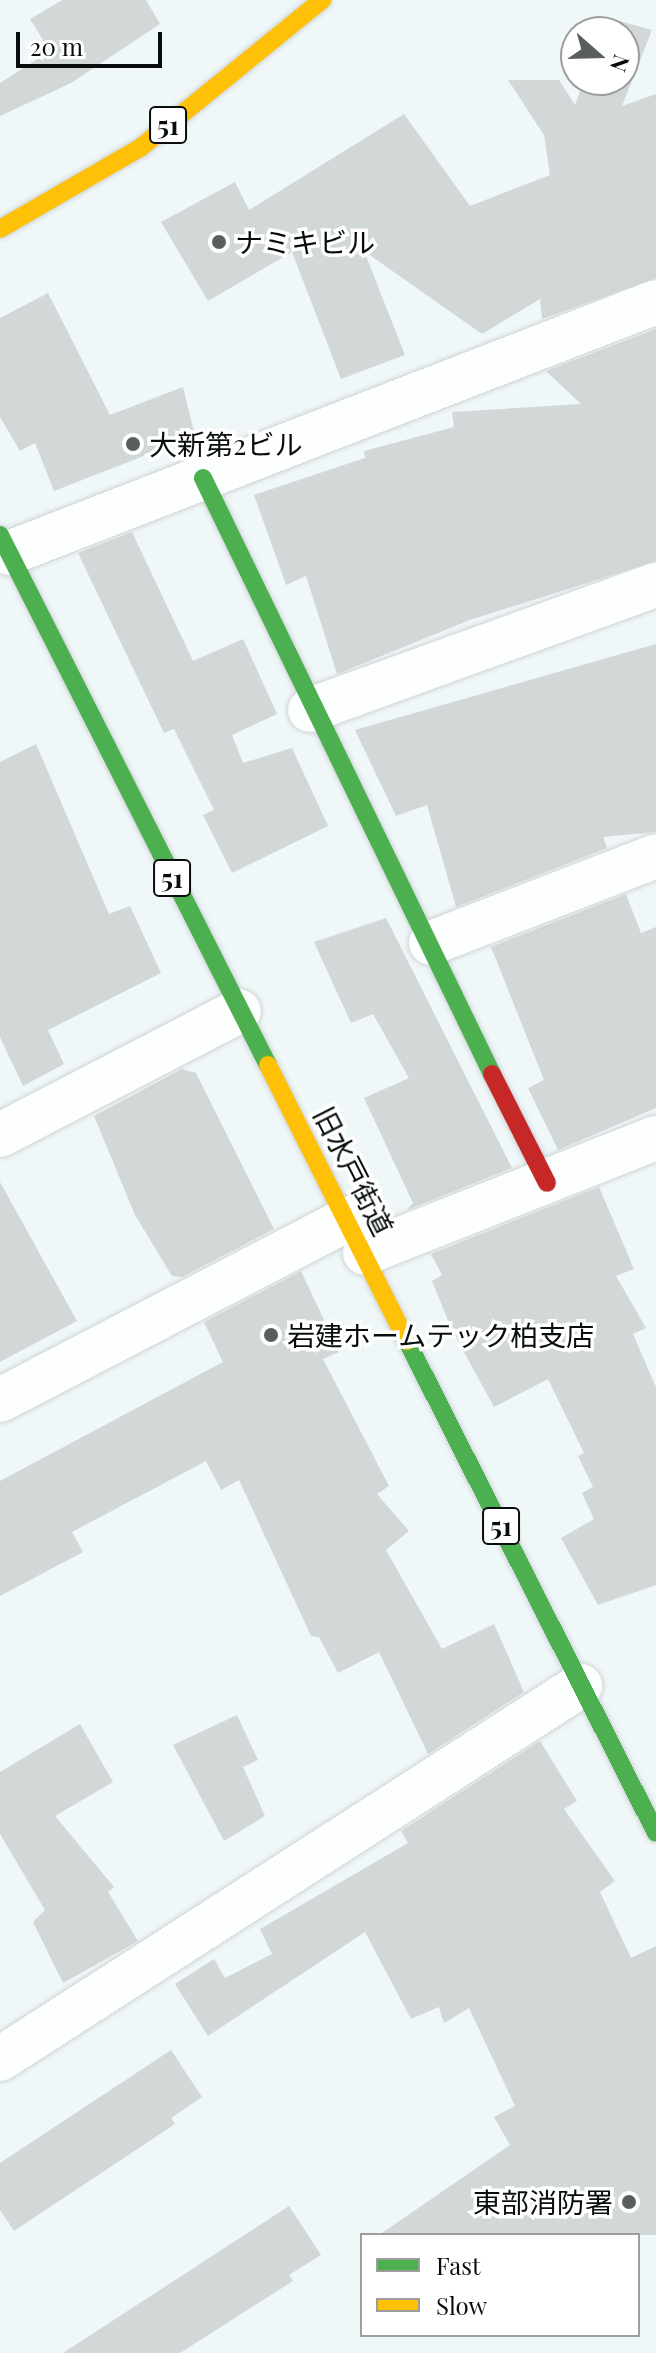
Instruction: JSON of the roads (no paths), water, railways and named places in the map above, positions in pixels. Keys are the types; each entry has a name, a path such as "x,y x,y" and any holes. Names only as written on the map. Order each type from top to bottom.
{"main road":[{"name":"51","path":"0,229 140,148 322,0"},
{"path":"203,478 310,710 431,943 547,1183"},
{"name":"旧水戸街道","path":"5,544 239,1011 357,1235 656,1833"}],"street":[{"path":"5,544 203,478 656,302"},
{"path":"310,710 656,585"},
{"path":"431,943 656,856"},
{"path":"0,1135 239,1011"},
{"path":"0,1400 357,1235 547,1183 656,1138"},
{"path":"0,2059 580,1686"}],"place":[{"name":"ナミキビル","path":"219,242"},
{"name":"大新第2ビル","path":"133,444"},
{"name":"岩建ホームテック柏支店","path":"271,1335"},
{"name":"東部消防署","path":"629,2202"}]}
